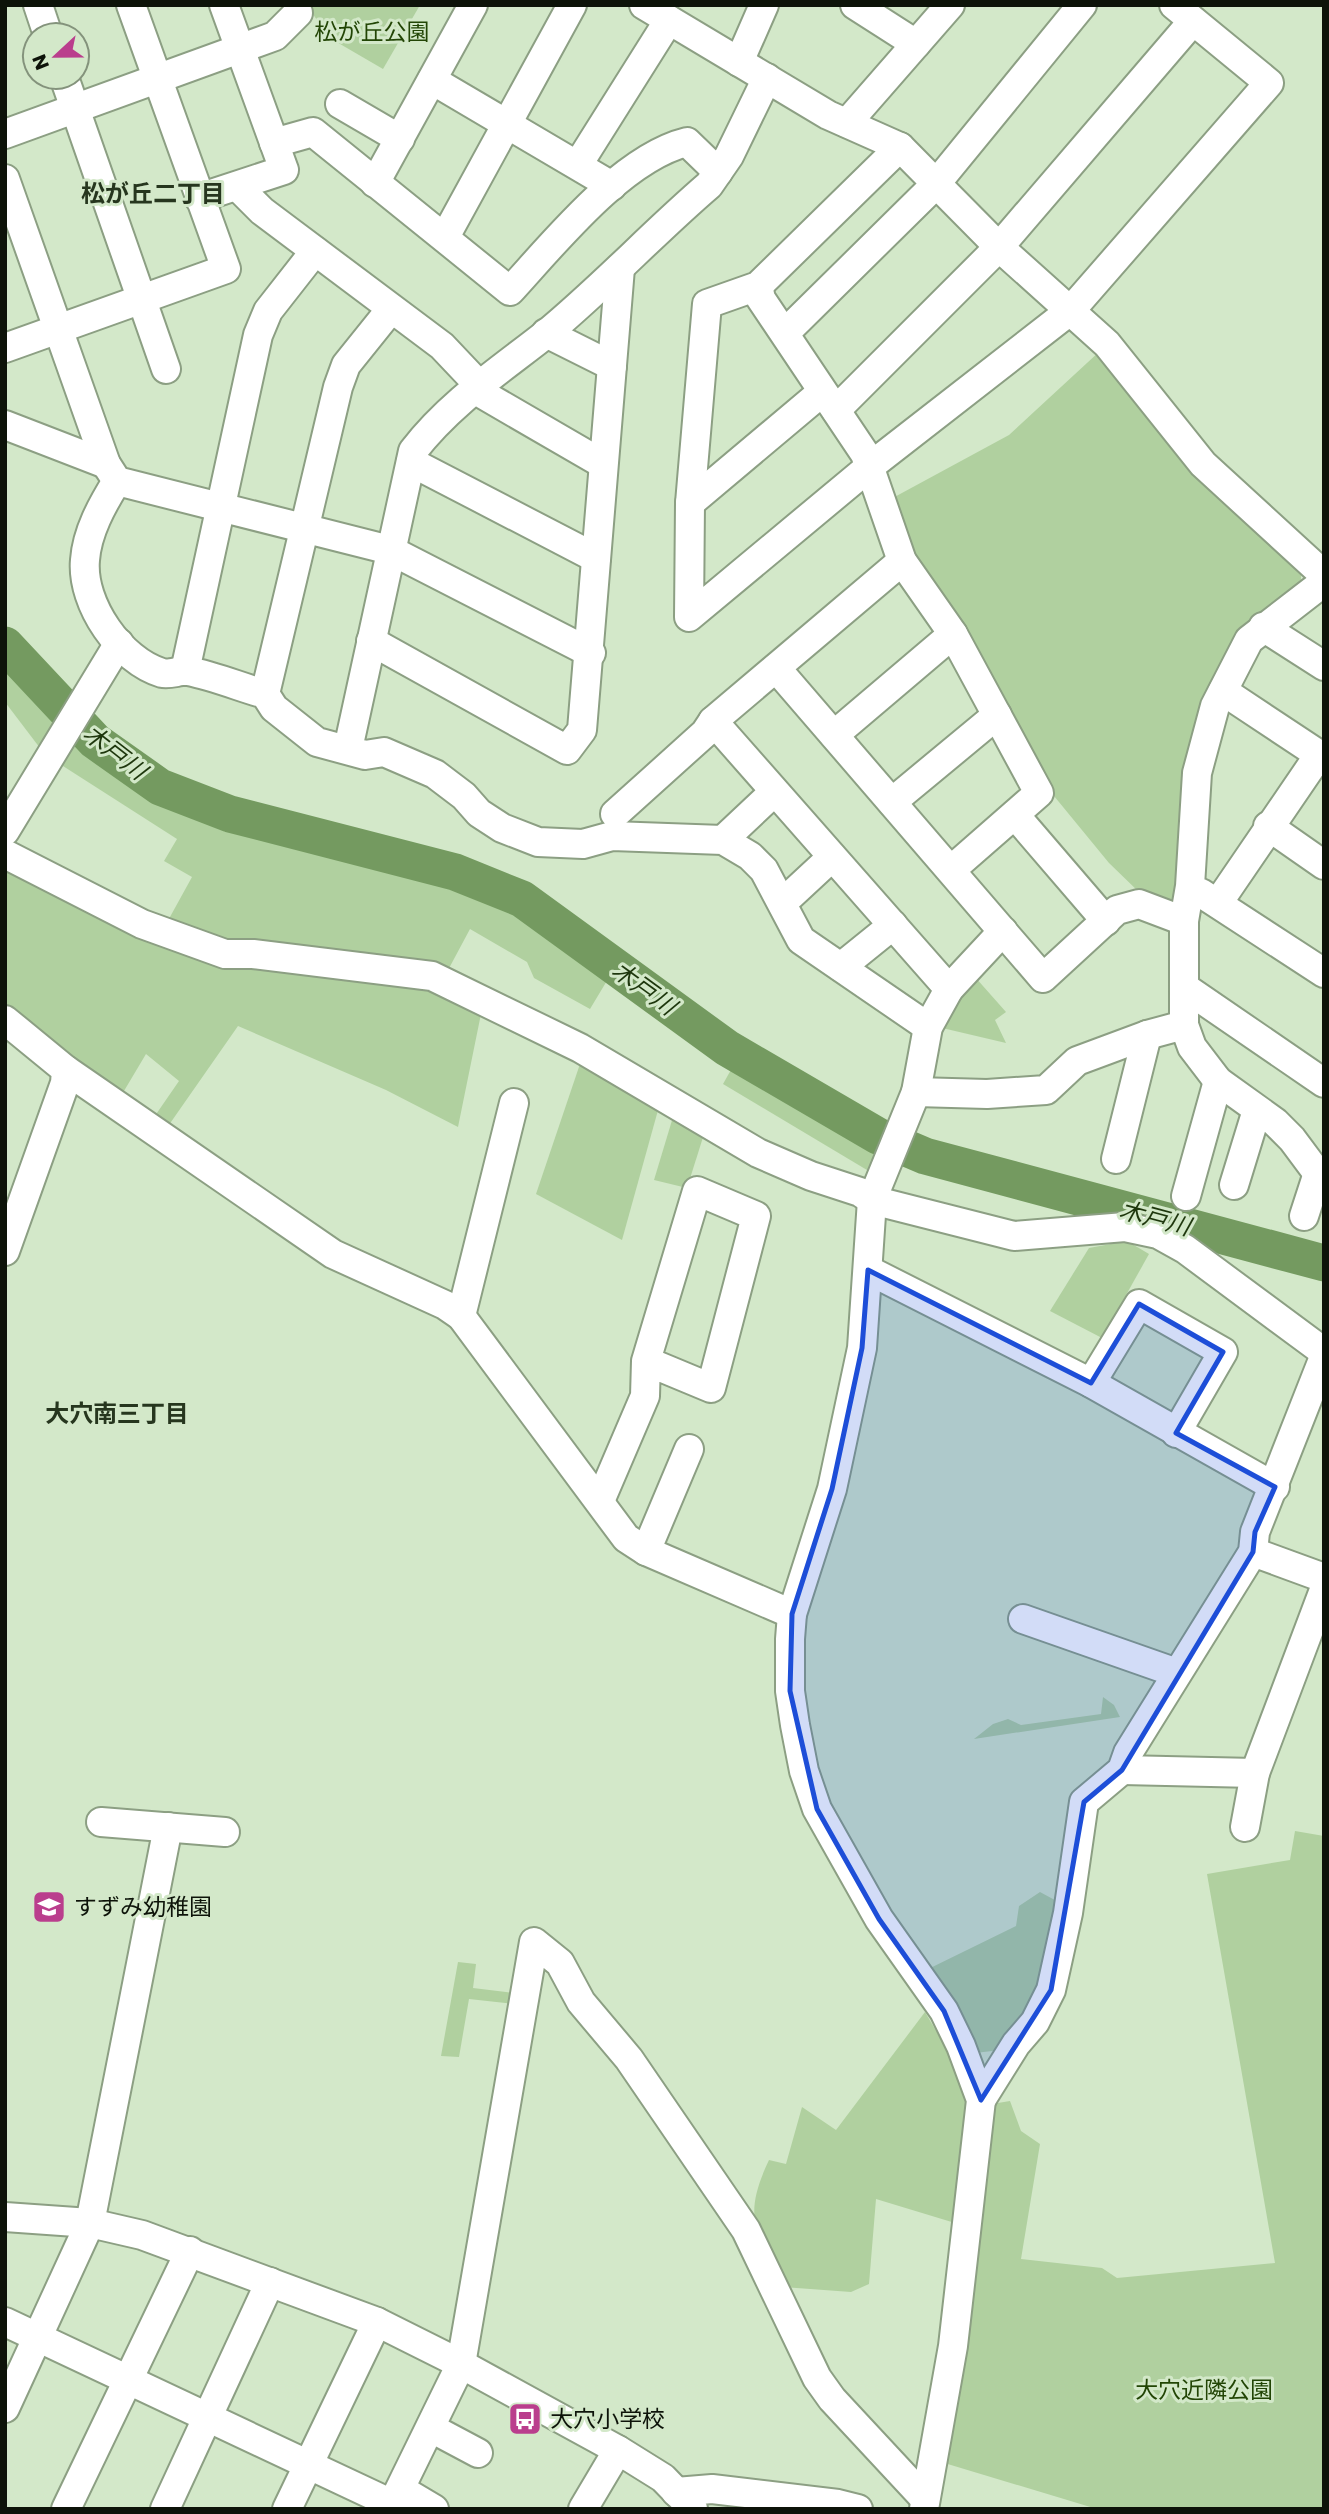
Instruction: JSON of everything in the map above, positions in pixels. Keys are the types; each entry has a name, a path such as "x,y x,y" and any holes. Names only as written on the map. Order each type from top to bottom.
{"street":[{"path":"5,348 226,269 131,5"},
{"path":"199,198 284,170 224,5"},
{"path":"375,183 473,5"},
{"path":"445,237 572,5"},
{"path":"644,5 678,17 739,62 847,123 900,147 934,185 999,247 1107,344 1203,464 1324,575"},
{"path":"739,62 764,5"},
{"path":"855,5 916,44"},
{"path":"847,123 950,5"},
{"path":"785,333 934,185 1082,5"},
{"path":"5,134 275,36 298,13"},
{"path":"690,503 829,401 999,247 1184,13 1269,83 1071,310 868,468 689,617 690,503 707,304 758,286 900,147"},
{"path":"579,163 678,17"},
{"path":"348,749 414,451 429,430 478,384 546,333 709,185 729,156 767,78"},
{"path":"432,80 506,126 579,163 612,186"},
{"path":"69,91 166,369"},
{"path":"340,104 400,139"},
{"path":"274,143 313,132 510,290 612,186 669,146 687,142 718,172"},
{"path":"5,179 111,473 84,563 110,656 5,831"},
{"path":"238,187 262,211 442,346 478,384 484,395 603,464"},
{"path":"185,671 258,335 268,311 315,251"},
{"path":"370,642 567,750 582,730 591,653 603,464 620,268"},
{"path":"758,286 761,299 865,454 902,561 953,634 1039,793 951,870"},
{"path":"265,694 342,376 346,365 391,309"},
{"path":"546,333 612,366"},
{"path":"5,425 111,473 222,509 390,550 591,653"},
{"path":"411,462 596,558"},
{"path":"615,814 705,733 713,721 902,561"},
{"path":"1304,1216 1320,1179 1292,1139 1218,1081 1192,1047 1184,1025 1184,921 1190,886 1197,773 1205,734 1249,640 1324,582"},
{"path":"1263,627 1324,666"},
{"path":"834,735 953,634"},
{"path":"110,656 165,674 185,671 265,694 274,708 317,742 365,755 384,752 435,774 464,796 479,813 502,828 538,842 583,844 612,836 723,840 750,856 764,870 801,940 928,1027"},
{"path":"776,668 1043,978 1116,910 1139,904 1184,921"},
{"path":"1218,903 1268,826 1321,757 1223,691"},
{"path":"892,802 997,715"},
{"path":"713,721 949,989"},
{"path":"723,840 774,792"},
{"path":"1014,815 1106,921"},
{"path":"1268,826 1324,864"},
{"path":"5,854 142,924 225,954 254,954 432,976 580,1048 758,1153 811,1176 860,1192 872,1200 1014,1236 1125,1227 1158,1234 1185,1249 1324,1352"},
{"path":"791,895 832,857"},
{"path":"1190,886 1324,973"},
{"path":"841,967 893,925"},
{"path":"981,2100 961,2046 944,2011 879,1919 817,1809 804,1770 790,1691 792,1614 832,1489 862,1348 872,1200 916,1092 928,1027 949,989 1003,932"},
{"path":"1184,986 1324,1083"},
{"path":"5,1020 66,1070 333,1254 445,1305 461,1316 626,1538 646,1551 792,1614"},
{"path":"916,1092 987,1094 1046,1090 1077,1061 1147,1035 1184,1025"},
{"path":"1116,1159 1147,1035"},
{"path":"5,1251 65,1083 66,1070"},
{"path":"1185,1196 1218,1081"},
{"path":"461,1316 514,1103"},
{"path":"1234,1185 1257,1110"},
{"path":"600,1501 645,1396 646,1361 697,1191 756,1216 711,1388 646,1361"},
{"path":"868,1270 1091,1382 1176,1433 1275,1487"},
{"path":"1091,1382 1139,1304 1223,1352 1176,1433"},
{"path":"925,2504 953,2346 981,2100 1016,2044 1035,2022 1051,1990 1068,1913 1084,1802 1122,1770 1128,1753 1253,1552 1255,1532 1324,1357"},
{"path":"646,1551 689,1449"},
{"path":"1253,1552 1324,1578"},
{"path":"1245,1827 1255,1773 1324,1590"},
{"path":"1023,1619 1177,1673"},
{"path":"1122,1770 1255,1773"},
{"path":"101,1822 225,1832"},
{"path":"5,2408 90,2223 168,1828"},
{"path":"395,2501 461,2364 534,1942 560,1963 581,2002 629,2059 731,2207 759,2254 817,2378 832,2399 925,2504"},
{"path":"5,2217 90,2223 142,2235 377,2322 618,2449 663,2478 684,2503 712,2488 838,2504 858,2509"},
{"path":"66,2509 190,2252"},
{"path":"165,2509 270,2282"},
{"path":"5,2322 309,2465 395,2501 434,2509"},
{"path":"287,2509 377,2322"},
{"path":"432,2428 478,2453"},
{"path":"583,2509 618,2449"}],"highlighted area":[{"path":"868,1270 1091,1383 1139,1304 1223,1352 1176,1433 1275,1487 1255,1532 1253,1552 1122,1770 1084,1802 1051,1990 981,2100 944,2011 879,1919 817,1809 790,1691 792,1614 832,1489 862,1348"}],"green space":[{"name":"松が丘公園","path":"307,5 420,5 383,69 328,37"},
{"path":"1100,351 1197,470 1301,573 1301,591 1240,639 1178,898 1169,904 1140,893 1109,863 1045,785 908,556 889,500 1009,435"},
{"path":"5,661 56,718 43,752 5,702"},
{"path":"75,736 151,795 310,845 437,879 520,911 608,979 590,1009 534,978 527,962 470,929 447,972 253,948 165,926 192,877 164,861 177,839 52,759"},
{"path":"5,861 139,929 425,986 482,1009 458,1127 386,1090 238,1026 164,1132 150,1123 179,1081 146,1054 118,1101 5,1010"},
{"path":"975,977 1006,1012 995,1020 1006,1043 938,1027"},
{"path":"582,1058 660,1103 622,1240 536,1194"},
{"path":"737,1059 881,1147 872,1173 723,1084"},
{"path":"673,1117 705,1131 687,1188 654,1180"},
{"path":"1127,1241 1149,1254 1102,1338 1050,1311 1089,1248"},
{"path":"1103,1697 1114,1705 1120,1717 974,1739 993,1724 1008,1719 1021,1725 1101,1714"},
{"name":"大穴近隣公園","path":"1295,1831 1324,1836 1324,2509 1097,2509 941,2462 980,2106 1010,2101 1021,2131 1040,2144 1021,2259 1102,2268 1117,2278 1275,2263 1207,1874 1290,1860"},
{"path":"1040,1892 1064,1905 1046,1989 1001,2050 966,2054 918,1974 1016,1926 1019,1906"},
{"path":"458,1962 476,1964 473,1988 515,1993 514,2004 469,1999 459,2057 441,2056"},
{"path":"925,2012 969,2087 955,2223 876,2199 869,2284 851,2292 783,2287 760,2239 754,2212 760,2180 769,2160 786,2164 802,2107 836,2130"}],"waterway":[{"name":"木戸川","path":"5,645 95,741 160,787 230,814 455,872 522,899 727,1048 878,1136 925,1156 1324,1263"}],"place":[{"name":"すずみ幼稚園","path":"49,1907"},
{"name":"大穴小学校","path":"525,2419"}],"district":[{"name":"松が丘二丁目","path":"153,193"},
{"name":"大穴南三丁目","path":"117,1413"}]}
